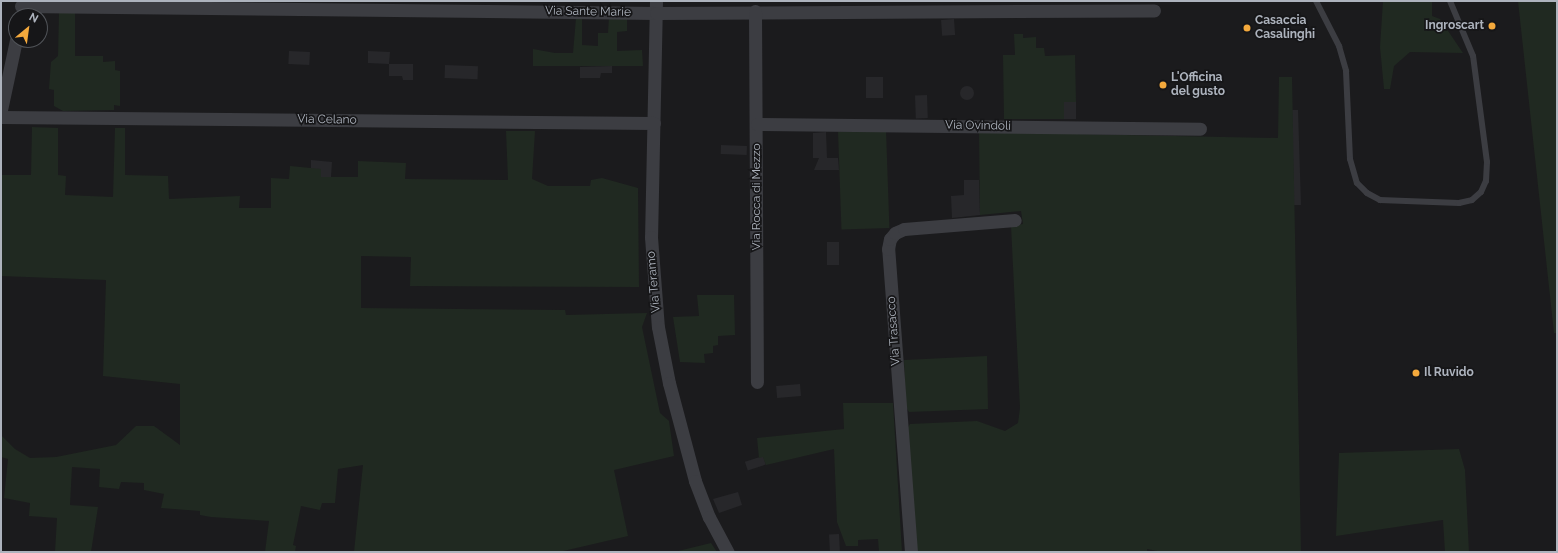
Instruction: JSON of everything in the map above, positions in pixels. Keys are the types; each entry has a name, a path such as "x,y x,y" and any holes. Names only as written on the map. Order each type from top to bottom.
{"street":[{"name":"Via Sante Marie","path":"21,8 656,7 755,12 1008,6 1154,10"},
{"name":"Via Teramo","path":"656,7 651,252 663,354 695,481 709,517 728,552"},
{"name":"Via Rocca di Mezzo","path":"755,12 758,382"},
{"path":"1,110 14,48"},
{"name":"Via Celano","path":"1,117 654,123"},
{"name":"Via Ovindoli","path":"756,124 1200,128"},
{"name":"Via Trasacco","path":"912,552 888,249 890,239 894,233 904,229 1015,220"}],"lane":[{"path":"1316,1 1334,36 1343,60 1350,158 1357,182 1367,193 1380,200 1459,203 1472,200 1481,192 1486,181 1487,162 1473,56 1450,1"}],"shaded area":[{"path":"1383,1 1432,1 1432,16 1440,19 1463,53 1410,52 1394,66 1390,89 1384,89 1380,47"},
{"path":"1518,1 1557,1 1557,333 1554,333"},
{"path":"59,13 75,13 75,56 103,56 103,62 115,61 115,70 120,71 120,106 114,105 114,110 63,111 54,106 54,90 49,89 51,62 58,56"},
{"path":"582,17 582,45 598,46 598,33 608,33 609,17 627,17 627,31 617,32 617,51 642,50 643,66 533,66 533,49 555,53 573,53 576,18"},
{"path":"954,19 955,35 942,36 941,20"},
{"path":"1014,34 1023,34 1023,38 1036,37 1036,48 1044,48 1045,56 1075,55 1076,102 1064,102 1064,119 1004,119 1003,55 1015,55"},
{"path":"289,51 310,52 309,65 288,64"},
{"path":"368,51 390,52 389,64 368,63"},
{"path":"389,64 413,64 413,80 403,80 402,76 389,76"},
{"path":"445,65 478,66 478,79 445,78"},
{"path":"612,66 612,73 601,73 600,78 580,78 580,67"},
{"path":"866,77 883,77 883,98 866,98"},
{"path":"1279,77 1292,77 1301,552 1162,552 1147,549 1147,552 917,552 907,429 910,424 977,421 1005,431 1018,423 1020,408 1011,226 1023,224 1021,211 980,215 979,132 1278,138"},
{"path":"964,86 970,86 974,90 974,96 970,100 964,100 960,96 960,90"},
{"path":"915,95 927,95 928,118 916,118"},
{"path":"1063,102 1076,102 1076,119 1063,119"},
{"path":"1292,110 1298,110 1301,205 1294,205"},
{"path":"32,127 58,128 58,175 66,176 65,195 113,197 115,128 125,128 125,175 168,176 169,199 240,196 239,208 271,208 271,178 289,179 290,166 321,169 321,177 358,177 358,161 406,163 405,179 508,180 506,131 535,131 532,179 548,186 590,186 591,180 602,178 638,188 639,287 410,286 411,257 361,256 361,308 565,310 566,315 647,313 642,327 660,413 669,421 674,456 614,470 628,536 559,552 354,552 363,465 338,469 335,503 322,503 320,510 301,506 293,545 296,546 295,552 265,552 269,521 211,517 200,515 200,511 161,508 164,494 144,490 144,483 121,482 119,489 99,487 100,469 72,467 70,505 98,507 91,552 55,552 57,518 29,516 30,503 4,498 8,459 1,457 1,435 15,449 30,458 56,457 116,445 136,426 154,426 180,445 180,384 103,376 106,280 1,276 1,175 31,175"},
{"path":"886,130 889,228 841,230 838,132"},
{"path":"826,132 827,158 838,158 839,170 814,170 819,158 813,158 813,133"},
{"path":"721,145 747,146 747,155 721,154"},
{"path":"311,160 332,162 331,177 321,177 321,169 311,169"},
{"path":"964,180 979,180 980,215 952,218 951,196 964,195"},
{"path":"827,242 839,242 839,265 827,265"},
{"path":"697,295 734,295 735,335 718,336 718,345 713,346 713,353 704,354 705,363 680,362 673,317 699,316"},
{"path":"987,356 988,409 909,412 906,407 904,360"},
{"path":"800,384 801,396 777,398 776,386"},
{"path":"843,403 893,403 902,552 879,552 878,539 858,540 858,546 846,546 837,522 834,449 766,465 763,457 759,458 757,438 844,429"},
{"path":"1459,449 1465,470 1469,552 1445,552 1443,520 1336,536 1339,453"},
{"path":"763,456 766,465 748,470 745,462"},
{"path":"738,492 742,505 719,513 713,499"},
{"path":"839,534 840,552 830,552 829,535"},
{"path":"711,543 717,552 674,552"}],"place":[{"name":"Ingroscart","path":"1492,26"},
{"name":"Casaccia Casalinghi","path":"1247,28"},
{"name":"L'Officina del gusto","path":"1163,85"},
{"name":"Il Ruvido","path":"1416,373"}]}
